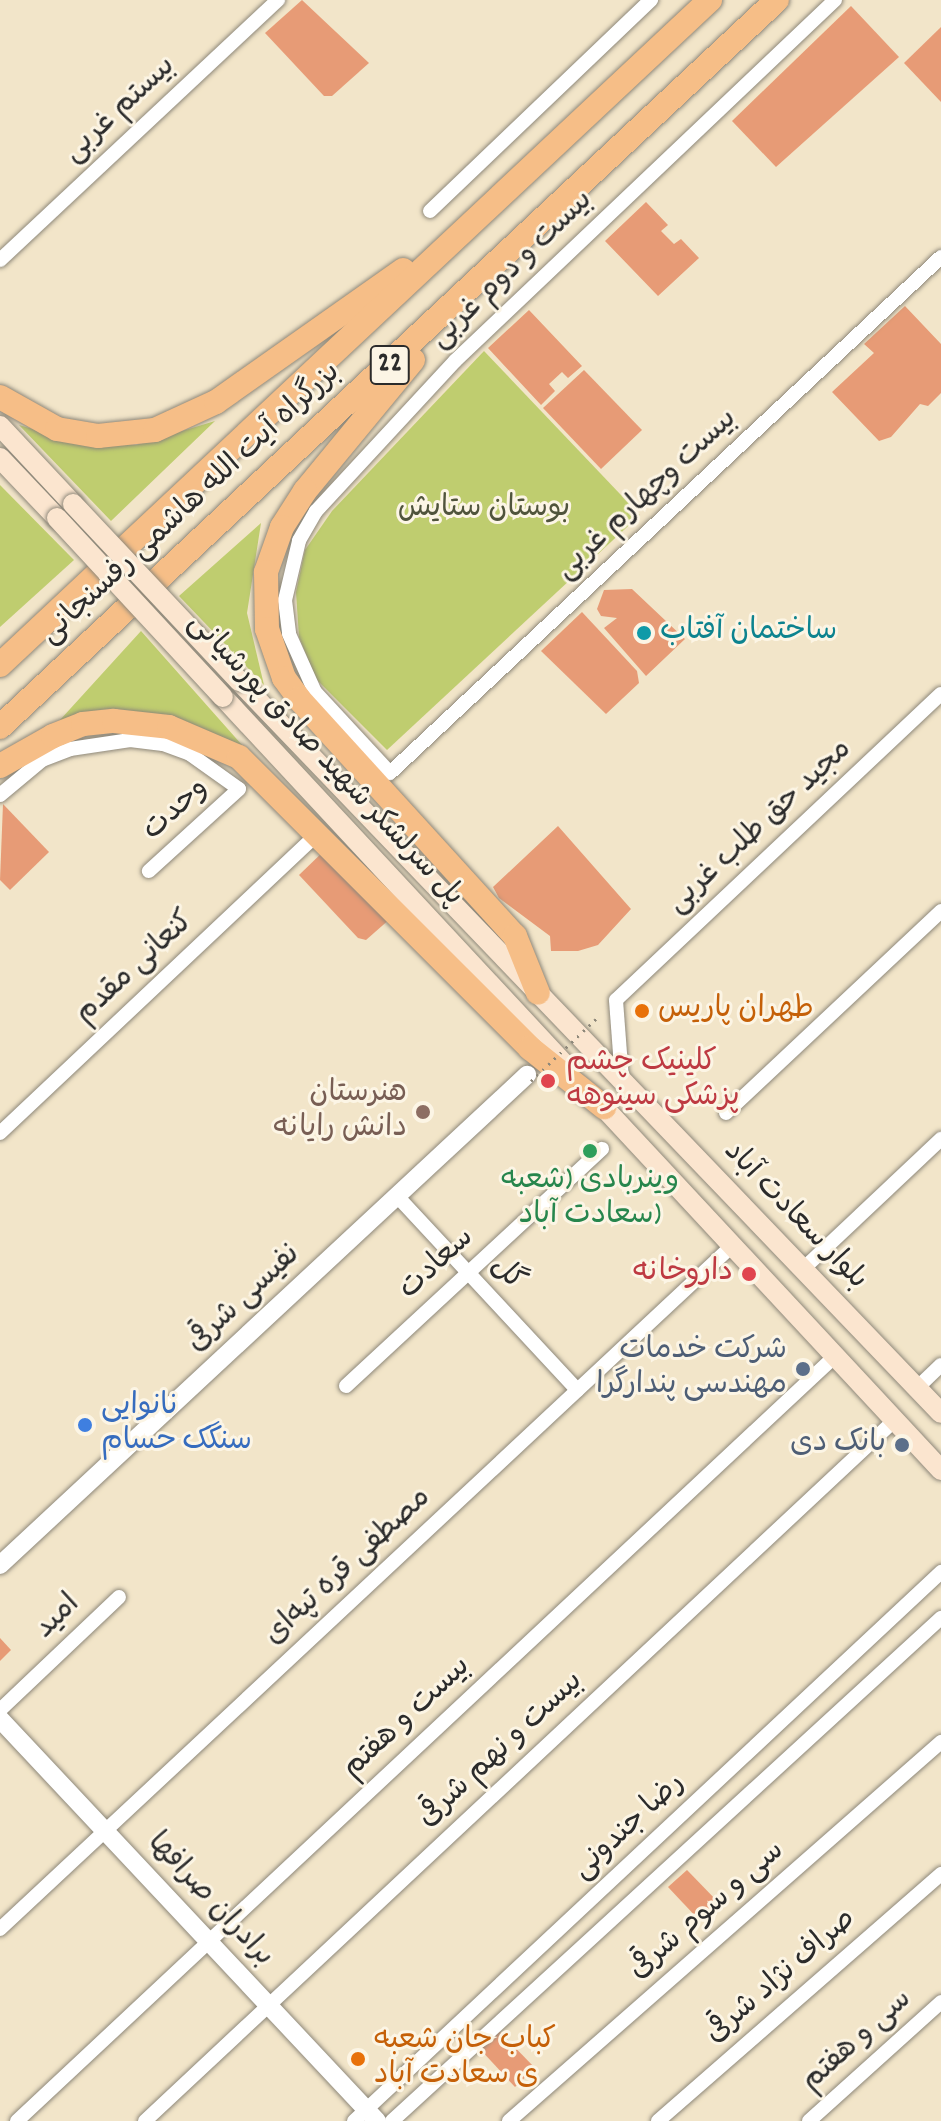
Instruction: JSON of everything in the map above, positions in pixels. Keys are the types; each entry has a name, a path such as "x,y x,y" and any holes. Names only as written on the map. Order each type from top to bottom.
{"highway":[{"name":"بزرگراه آیت الله هاشمی رفسنجانی","path":"0,665 710,0"},
{"name":"بزرگراه آیت الله هاشمی رفسنجانی","path":"0,727 777,0"},
{"path":"0,397 57,429 98,436 155,430 216,402 471,223"},
{"path":"462,298 292,511 266,572 267,629 278,664 299,699 515,936 538,993"},
{"path":"0,766 53,736 83,724 114,721 169,727 239,757 530,1048 604,1107"}],"main road":[{"name":"پل سرلشکر شهید صادق پورشیانی","path":"0,426 65,511 223,697 604,1107"},
{"name":"پل سرلشکر شهید صادق پورشیانی","path":"0,458 65,511 239,681 538,993"},
{"name":"بلوار سعادت آباد","path":"538,993 941,1413"},
{"name":"بلوار سعادت آباد","path":"604,1107 941,1470"}],"street":[{"name":"بیستم غربی","path":"0,260 278,0"},
{"path":"430,211 651,0"},
{"name":"بیست و دوم غربی","path":"390,773 315,692 302,670 285,600 299,541 344,478 455,361 835,0"},
{"name":"بیست وچهارم غربی","path":"390,773 941,257"},
{"name":"مجید حق طلب غربی","path":"622,1081 616,1000 941,694"},
{"name":"وحدت","path":"0,795 42,760 70,749 130,740 163,744 190,754 239,789 149,871"},
{"name":"کنعانی مقدم","path":"0,1133 308,843"},
{"path":"726,1113 941,911"},
{"name":"نفیسی شرقی","path":"0,1565 397,1196 529,1078"},
{"path":"803,1269 941,1139"},
{"name":"سعادت","path":"346,1386 602,1149"},
{"name":"گل","path":"397,1196 577,1390"},
{"name":"مصطفی قره تپه‌ای","path":"0,1929 733,1245"},
{"name":"بیست و هفتم","path":"17,2121 835,1356"},
{"path":"917,1388 941,1365"},
{"name":"بیست و نهم شرقی","path":"145,2121 895,1420"},
{"name":"رضا جندونی","path":"366,2117 941,1572"},
{"name":"امید","path":"0,1710 119,1597"},
{"name":"رضا جندونی","path":"392,2121 941,1618"},
{"name":"برادران صرافها","path":"0,1719 269,2006 366,2117"},
{"name":"سی و سوم شرقی","path":"509,2121 941,1742"},
{"path":"662,1834 682,1855"},
{"name":"صراف‌ نژاد شرقی","path":"658,2121 941,1874"},
{"name":"سی و هفتم","path":"809,2121 941,2002"}],"path":[{"path":"529,1078 598,1017"}],"green space":[{"name":"بوستان ستایش","path":"484,351 640,515 387,750 316,679 299,637 296,592 305,550 332,511"},
{"path":"215,421 111,521 19,425 67,439 136,445"},
{"path":"0,485 74,560 0,627"},
{"path":"261,523 247,613 264,685 179,596"},
{"path":"141,631 242,745 161,714 60,720"}],"building":[{"path":"302,0 369,63 332,96 324,96 265,33"},
{"path":"851,6 899,57 776,167 732,121"},
{"path":"941,27 941,102 904,63"},
{"path":"646,202 668,225 661,231 674,244 681,239 699,258 658,296 605,241"},
{"path":"905,306 941,344 941,393 928,406 920,404 891,437 879,441 832,392 874,353 864,344"},
{"path":"529,310 582,366 568,378 562,372 549,384 555,391 541,405 488,348"},
{"path":"584,370 642,430 601,469 543,408"},
{"name":"ساختمان آفتاب","path":"632,589 685,639 646,676 604,628 617,618 601,616 597,609 604,590"},
{"path":"582,612 637,671 639,683 606,714 541,651"},
{"path":"3,804 49,852 10,890 0,880"},
{"path":"558,826 631,909 598,945 578,951 551,951 550,936 499,898 493,887"},
{"path":"327,848 391,918 366,940 358,938 299,875"},
{"path":"0,1638 11,1650 0,1661"},
{"path":"687,1870 718,1902 699,1920 668,1887"},
{"path":"498,2030 535,2068 515,2087 479,2048"}],"place":[{"name":"ساختمان آفتاب","path":"644,633"},
{"name":"طهران پاریس","path":"642,1011"},
{"name":"کلینیک چشم پزشکی سینوهه","path":"548,1081"},
{"name":"هنرستان دانش رایانه","path":"423,1112"},
{"name":"وینربادی (شعبه سعادت آباد)","path":"590,1151"},
{"name":"داروخانه","path":"749,1274"},
{"name":"شرکت خدمات مهندسى پندارگرا","path":"803,1369"},
{"name":"نانوایی سنگک حسام","path":"85,1425"},
{"name":"بانک دی","path":"902,1445"},
{"name":"کباب جان شعبه ی سعادت آباد","path":"358,2059"}]}
